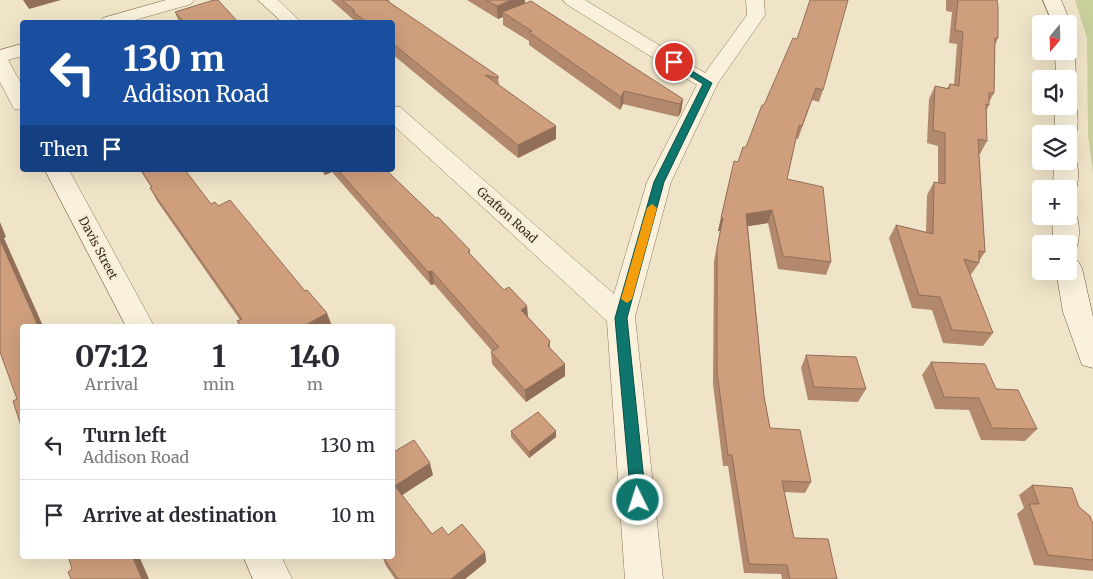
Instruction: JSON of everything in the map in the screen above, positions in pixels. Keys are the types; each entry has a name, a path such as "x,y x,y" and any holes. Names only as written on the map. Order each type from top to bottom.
{"street":[{"path":"115,20 162,3 185,0"},
{"path":"267,0 290,20"},
{"path":"572,0 708,83"},
{"path":"644,579 621,318 659,182 708,83 756,15 756,0"},
{"path":"1052,0 1058,15"},
{"path":"0,56 20,51"},
{"path":"0,62 20,100"},
{"name":"Grafton Road","path":"395,115 621,318"},
{"name":"Davis Street","path":"58,172 139,324"},
{"path":"1071,280 1077,312 1093,356"},
{"path":"263,559 273,579"}],"green space":[{"path":"1075,0 1093,0 1093,174 1088,135 1087,38"}],"building":[{"path":"218,0 236,20 182,20 175,12"},
{"path":"342,0 386,0 498,76 498,78 485,75 556,126 518,145 395,45 395,20 364,20 353,12 355,11"},
{"path":"486,0 512,0 497,6"},
{"path":"810,0 848,0 823,90 816,88 802,126 799,125 787,179 823,187 831,262 783,256 772,210 746,214 764,396 770,428 800,430 811,482 782,481 794,538 828,539 837,579 790,579 787,565 749,564 732,455 728,455 717,372 717,248 723,218 721,218 734,161 738,162 743,147 746,147 762,105 764,105 793,38 797,39"},
{"path":"958,0 997,0 998,7 998,38 995,38 994,93 989,93 989,105 986,104 987,141 978,139 985,252 979,251 979,263 964,259 993,333 952,330 940,297 919,295 896,225 933,234 934,182 945,184 945,133 933,130 935,86 949,89 950,84 959,86 963,32 955,30"},
{"path":"531,1 683,99 680,104 624,91 621,97 529,32 532,31 502,12"},
{"path":"142,172 187,172 211,204 215,202 218,206 230,200 305,291 307,290 327,313 308,324 239,324 237,321 242,319 150,188 152,187"},
{"path":"340,172 388,172 436,218 438,217 470,250 468,252 504,290 509,287 527,306 521,310 550,341 548,346 565,364 525,390 491,352 499,347 432,271 428,272"},
{"path":"0,240 37,324 20,324 20,423 13,401 17,399 0,352"},
{"path":"806,355 856,357 866,389 814,387"},
{"path":"931,362 985,364 996,389 1018,390 1037,429 992,428 979,398 944,397"},
{"path":"538,412 556,431 529,452 511,431"},
{"path":"414,440 430,463 395,486 395,451"},
{"path":"1032,485 1072,488 1079,507 1090,516 1093,524 1093,560 1048,555 1029,504 1039,504"},
{"path":"395,486 432,534 442,527 448,535 462,524 485,552 451,579 398,579 384,559 395,559"},
{"path":"69,559 133,559 142,579 71,579 68,572 72,569"}],"slow traffic":[{"path":"627,299 652,208"}],"route":[{"path":"638,500 621,318 659,182 708,83 674,62"}]}
